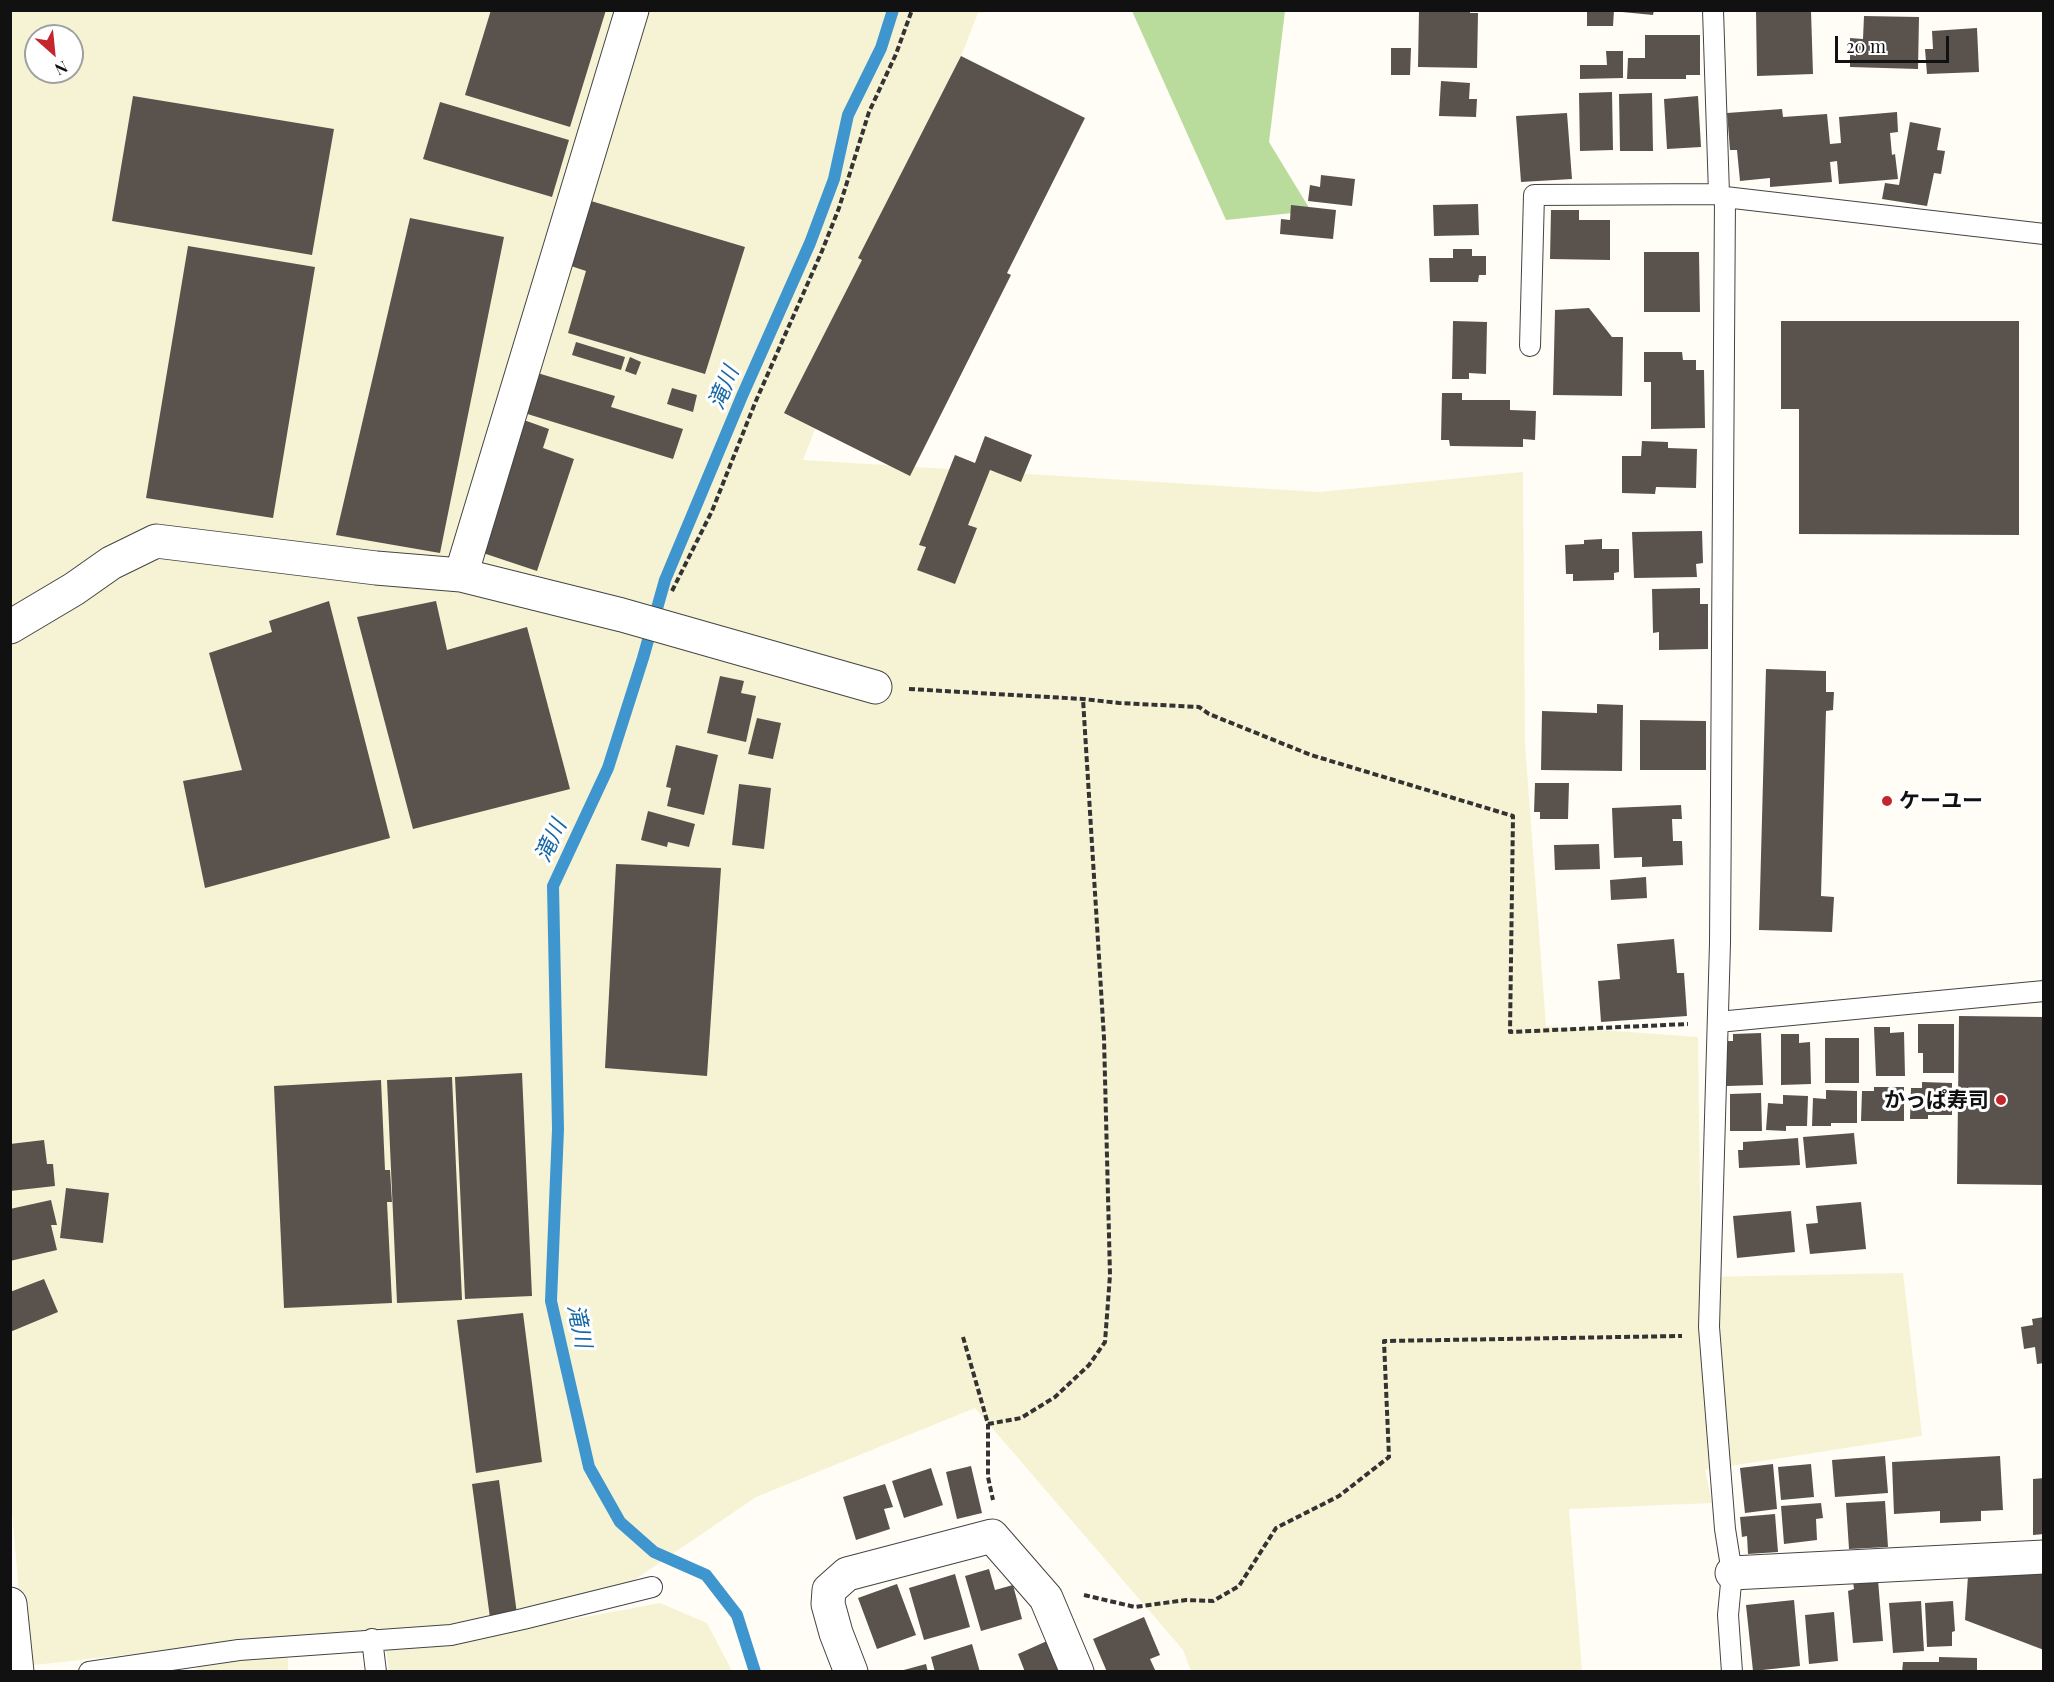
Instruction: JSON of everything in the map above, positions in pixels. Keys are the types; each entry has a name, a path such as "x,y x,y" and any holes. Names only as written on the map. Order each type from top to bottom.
{"street":[{"path":"461,575 632,10"},
{"path":"10,627 74,589 111,563 156,541 376,568 461,575 622,615 875,687"},
{"path":"851,1671 836,1633 828,1604 829,1590 847,1574 992,1536 1046,1598 1077,1671"},
{"path":"1732,1573 2043,1557"},
{"path":"10,1604 17,1671"}],"lane":[{"path":"1713,10 1722,195 1720,931 1710,1336 1725,1529 1732,1573 1728,1615 1732,1671"},
{"path":"1530,346 1534,195 1722,195 2043,234"},
{"path":"1718,1022 2043,991"},
{"path":"89,1671 239,1650 451,1635 652,1587"},
{"path":"372,1639 376,1671"}],"path":[{"path":"659,626 664,609 712,511 755,403 835,219 869,112 896,54 912,10"},
{"path":"875,687 1199,706 1209,714 1311,755 1513,816 1510,1032 1718,1022"},
{"path":"988,1424 1021,1418 1055,1397 1089,1365 1105,1342 1110,1275 1104,1038 1083,699"},
{"path":"1080,1594 1135,1607 1186,1600 1213,1601 1239,1586 1276,1528 1339,1496 1389,1457 1384,1341 1710,1336"},
{"path":"963,1337 988,1424 988,1477 996,1516 992,1536"}],"shaded area":[{"path":"10,11 1005,11 978,13 803,460 1319,492 1523,472 1525,743 1546,1026 1698,1037 1701,1277 1903,1273 1922,1436 1705,1470 1712,1503 1569,1509 1582,1671 1191,1671 1183,1650 975,1408 756,1497 614,1594 451,1628 271,1639 25,1666 10,1486"},
{"path":"660,1603 707,1623 732,1671 389,1671 386,1650 494,1634"},
{"path":"288,1652 288,1671 188,1672 197,1669 198,1663"}],"green space":[{"path":"1132,11 1285,11 1269,142 1311,211 1226,220"}],"building":[{"path":"491,10 606,10 570,127 465,95"},
{"path":"1419,10 1470,10 1470,13 1478,13 1477,68 1418,67"},
{"path":"1587,10 1614,10 1613,26 1587,26"},
{"path":"1622,10 1654,10 1653,15 1622,12"},
{"path":"1756,11 1811,11 1813,74 1757,76"},
{"path":"1864,16 1919,17 1918,69 1850,67 1850,38 1863,39"},
{"path":"1977,28 1979,72 1927,74 1925,49 1933,49 1932,31"},
{"path":"1645,35 1700,35 1700,75 1686,75 1686,79 1627,79 1628,58 1645,58"},
{"path":"1391,48 1411,48 1410,75 1391,75"},
{"path":"1606,51 1623,51 1623,78 1580,79 1580,65 1607,65"},
{"path":"961,56 1085,118 1007,273 1011,275 910,476 784,413 862,260 858,258"},
{"path":"1441,81 1470,83 1469,99 1477,99 1476,117 1439,116"},
{"path":"1612,92 1613,150 1580,151 1579,93"},
{"path":"1652,93 1653,151 1620,151 1619,94"},
{"path":"133,96 334,129 312,255 112,221"},
{"path":"1698,96 1701,147 1667,149 1664,99"},
{"path":"440,102 569,140 552,197 423,159"},
{"path":"1782,109 1783,117 1827,114 1830,144 1841,143 1839,117 1897,112 1898,132 1890,133 1898,179 1839,184 1837,161 1830,162 1832,182 1770,187 1770,178 1740,181 1737,150 1730,150 1727,113"},
{"path":"1567,113 1572,179 1521,182 1516,116"},
{"path":"1910,122 1941,128 1937,150 1945,151 1941,174 1934,173 1927,206 1882,199 1885,183 1899,185"},
{"path":"1321,175 1355,179 1352,206 1308,201 1310,185 1320,187"},
{"path":"591,201 745,247 705,374 568,333 586,271 571,266"},
{"path":"1478,204 1479,235 1434,236 1433,205"},
{"path":"1291,205 1336,210 1333,239 1280,234 1281,219 1290,220"},
{"path":"1551,210 1579,210 1579,220 1610,220 1610,260 1550,259"},
{"path":"410,218 504,237 440,553 336,535"},
{"path":"188,246 315,267 273,518 146,498"},
{"path":"1453,249 1472,249 1472,256 1486,256 1486,275 1479,275 1478,282 1430,282 1429,258 1453,258"},
{"path":"1644,252 1699,252 1700,312 1644,312"},
{"path":"1589,308 1612,337 1623,337 1622,396 1553,395 1555,310"},
{"path":"1453,321 1487,322 1486,374 1469,373 1469,379 1452,379"},
{"path":"1781,321 2019,321 2019,535 1799,534 1799,409 1781,409"},
{"path":"576,342 625,357 621,370 572,355"},
{"path":"1644,352 1682,352 1683,360 1696,360 1696,370 1704,370 1705,428 1651,429 1651,382 1644,382"},
{"path":"630,357 641,362 636,375 625,371"},
{"path":"534,372 615,396 611,407 683,429 673,459 521,412"},
{"path":"672,388 697,395 693,412 667,404"},
{"path":"1442,393 1462,393 1462,400 1510,400 1510,410 1536,411 1535,440 1523,439 1523,447 1450,446 1449,440 1441,440"},
{"path":"521,419 549,429 543,448 574,459 537,571 477,551"},
{"path":"985,436 1032,455 1021,482 990,470 968,525 977,528 955,584 917,570 926,547 919,545 955,455 975,463"},
{"path":"1642,441 1668,442 1668,448 1697,449 1696,488 1656,487 1655,494 1622,493 1622,456 1641,456"},
{"path":"1702,531 1703,563 1696,564 1697,577 1634,578 1632,532"},
{"path":"1602,539 1602,549 1619,549 1619,572 1614,573 1614,580 1573,581 1573,574 1566,574 1565,545 1584,544 1584,540"},
{"path":"1700,588 1700,604 1708,604 1708,649 1659,650 1659,632 1653,633 1652,589"},
{"path":"329,601 390,838 205,888 183,781 242,770 209,653 272,632 269,621"},
{"path":"436,601 447,650 527,627 570,789 413,829 357,617"},
{"path":"1766,669 1826,671 1826,692 1834,692 1833,710 1826,711 1821,896 1834,897 1832,932 1759,930"},
{"path":"720,676 744,681 741,693 756,696 746,742 707,733"},
{"path":"1597,704 1623,705 1622,771 1541,770 1542,711 1597,713"},
{"path":"757,718 781,723 773,759 748,754"},
{"path":"1640,720 1706,721 1706,770 1640,770"},
{"path":"676,745 718,755 704,815 667,806 671,788 666,787"},
{"path":"1535,783 1569,783 1568,819 1540,819 1540,812 1534,812"},
{"path":"739,784 771,788 764,849 732,845"},
{"path":"1681,805 1682,819 1672,819 1673,841 1682,841 1683,865 1642,867 1642,857 1614,858 1612,808"},
{"path":"648,811 695,824 689,847 668,842 667,847 641,840"},
{"path":"1599,844 1600,869 1555,870 1554,845"},
{"path":"616,864 721,868 707,1076 605,1068"},
{"path":"1646,877 1647,898 1611,900 1610,880"},
{"path":"1674,939 1677,973 1684,973 1687,1016 1601,1022 1598,981 1620,979 1617,944"},
{"name":"かっぱ寿司","path":"1959,1016 2044,1017 2044,1185 1957,1184"},
{"path":"1918,1024 1954,1024 1954,1073 1923,1073 1923,1053 1918,1053"},
{"path":"1874,1027 1890,1027 1890,1033 1904,1032 1905,1076 1876,1076"},
{"path":"1761,1033 1763,1085 1727,1086 1726,1041 1733,1041 1733,1034"},
{"path":"1781,1034 1799,1034 1799,1043 1810,1042 1811,1084 1781,1085"},
{"path":"1825,1038 1859,1038 1859,1083 1825,1083"},
{"path":"522,1073 532,1296 465,1299 455,1077"},
{"path":"452,1077 462,1300 397,1303 387,1080"},
{"path":"381,1080 385,1170 390,1170 392,1202 387,1202 392,1303 284,1308 274,1086"},
{"path":"1922,1082 1952,1083 1952,1115 1928,1115 1928,1119 1910,1119 1911,1088 1922,1088"},
{"path":"1874,1087 1904,1087 1904,1121 1861,1121 1862,1091 1874,1091"},
{"path":"1826,1090 1857,1091 1857,1123 1812,1126 1813,1098 1826,1099"},
{"path":"1761,1093 1762,1131 1730,1131 1730,1094"},
{"path":"1783,1095 1808,1096 1807,1126 1786,1126 1786,1131 1766,1130 1768,1103 1783,1104"},
{"path":"1854,1133 1857,1164 1806,1168 1803,1137"},
{"path":"1798,1138 1800,1165 1739,1168 1738,1150 1743,1150 1743,1142"},
{"path":"44,1140 47,1164 53,1164 55,1186 10,1191 10,1144"},
{"path":"66,1188 109,1193 103,1243 60,1238"},
{"path":"51,1200 57,1225 51,1225 57,1250 10,1261 10,1209"},
{"path":"1861,1202 1866,1249 1810,1254 1806,1224 1818,1223 1816,1206"},
{"path":"1791,1211 1795,1252 1737,1258 1733,1216"},
{"path":"44,1279 58,1312 10,1332 10,1292"},
{"path":"523,1313 542,1462 476,1473 457,1320"},
{"path":"2044,1317 2044,1363 2037,1364 2035,1347 2024,1349 2021,1327 2033,1325 2032,1319"},
{"path":"1885,1456 1888,1493 1835,1497 1832,1460"},
{"path":"2000,1456 2003,1510 1981,1511 1981,1521 1940,1523 1940,1511 1894,1514 1892,1462"},
{"path":"1773,1464 1777,1509 1745,1513 1740,1468"},
{"path":"1811,1464 1814,1497 1781,1500 1778,1467"},
{"path":"971,1466 982,1513 957,1519 946,1472"},
{"path":"931,1468 943,1505 904,1518 892,1481"},
{"path":"2044,1478 2044,1534 2033,1535 2033,1479"},
{"path":"499,1480 517,1614 490,1618 472,1484"},
{"path":"885,1484 893,1507 884,1509 890,1529 856,1540 843,1497"},
{"path":"1885,1501 1888,1547 1849,1549 1846,1503"},
{"path":"1821,1503 1823,1518 1816,1519 1817,1540 1784,1544 1781,1506"},
{"path":"1775,1514 1778,1552 1748,1554 1747,1536 1742,1537 1740,1517"},
{"path":"989,1569 995,1590 1013,1585 1022,1619 981,1631 965,1576"},
{"path":"955,1574 970,1627 924,1640 909,1588"},
{"path":"2044,1574 2044,1650 1965,1620 1968,1576"},
{"path":"1878,1580 1883,1641 1853,1643 1848,1591 1854,1589 1853,1581"},
{"path":"897,1584 916,1635 877,1649 858,1598"},
{"path":"1794,1600 1800,1666 1753,1671 1746,1605"},
{"path":"1921,1601 1924,1651 1893,1653 1889,1603"},
{"path":"1953,1601 1955,1631 1952,1632 1952,1646 1927,1647 1925,1603"},
{"path":"1834,1612 1838,1661 1809,1664 1805,1615"},
{"path":"1144,1617 1160,1655 1150,1659 1156,1672 1107,1672 1093,1639"},
{"path":"1047,1641 1060,1672 1025,1672 1018,1654"},
{"path":"972,1644 980,1672 935,1672 931,1657"},
{"path":"1939,1657 1977,1658 1977,1672 1902,1672 1903,1662 1939,1662"},
{"path":"926,1664 928,1672 900,1672 900,1671"}],"waterway":[{"name":"滝川","path":"755,1672 737,1615 706,1575 654,1552 620,1522 589,1467 551,1301 558,1129 553,886 608,768 665,580 742,396 810,243 834,179 848,115 881,48 893,10"}],"place":[{"name":"ケーユー","path":"1887,801"},
{"name":"かっぱ寿司","path":"2001,1100"}]}
